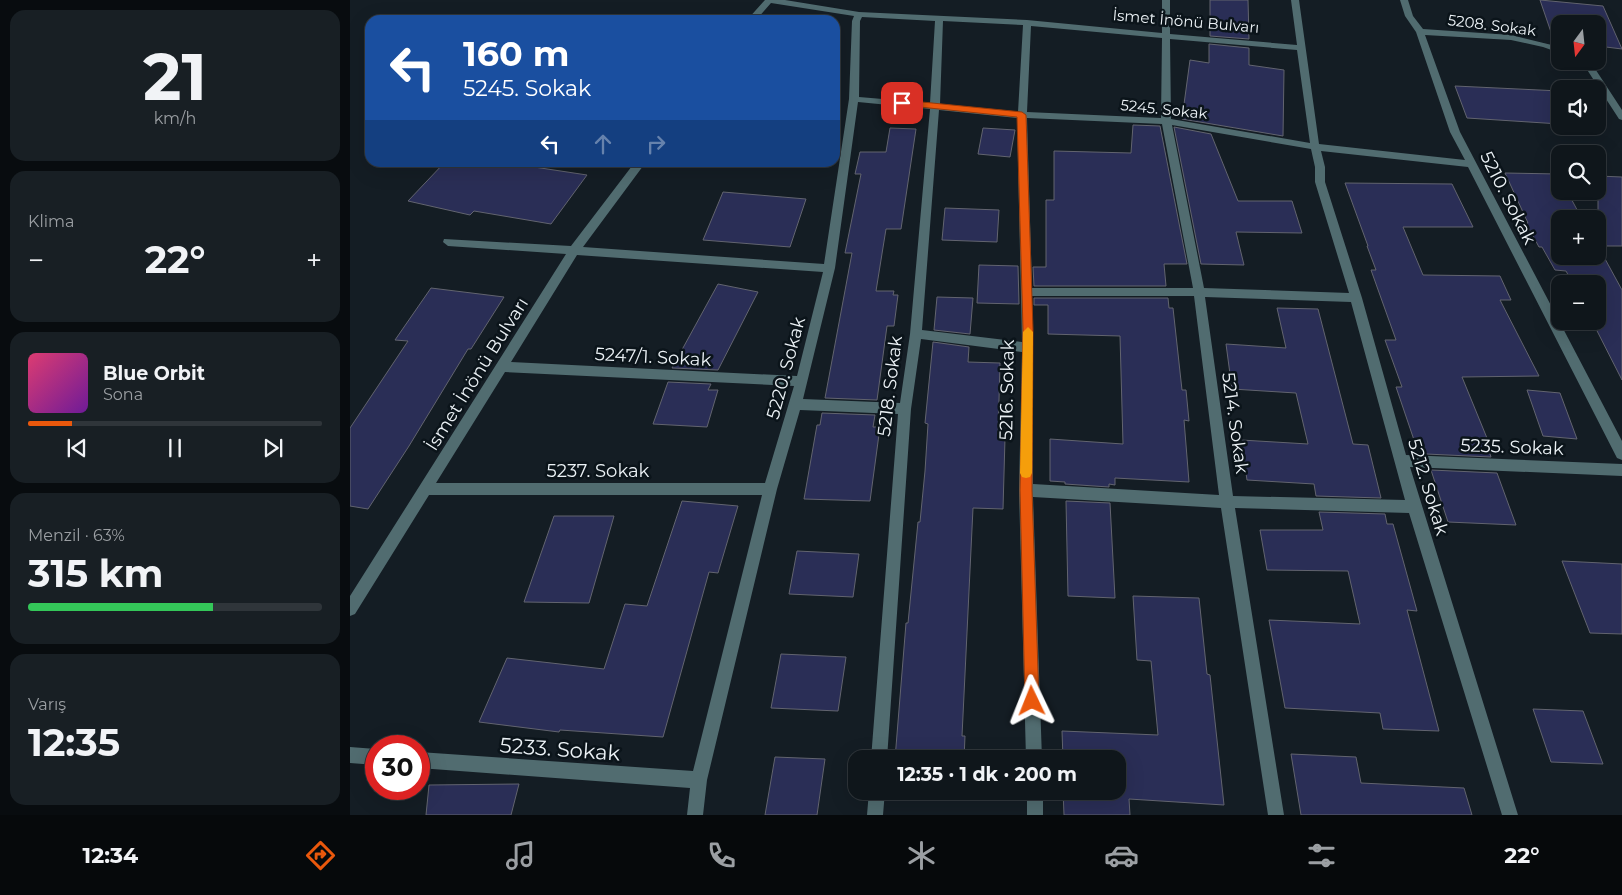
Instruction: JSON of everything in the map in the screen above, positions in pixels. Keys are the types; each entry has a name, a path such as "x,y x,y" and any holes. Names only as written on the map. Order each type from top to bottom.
{"street":[{"path":"756,15 769,0 859,14"},
{"name":"5214. Sokak","path":"1166,0 1166,121 1200,292 1227,502 1276,815"},
{"name":"5212. Sokak","path":"1296,0 1315,147 1320,167 1320,182 1356,298 1400,461 1510,815"},
{"name":"5210. Sokak","path":"1404,0 1409,16 1420,32 1455,132 1470,164 1622,454"},
{"name":"İsmet İnönü Bulvarı","path":"859,14 1027,22 1301,48"},
{"name":"5220. Sokak","path":"695,815 699,780 770,490 796,404 829,268 854,99 856,21 859,14"},
{"name":"5218. Sokak","path":"880,750 905,409 916,334 935,106 939,17"},
{"name":"5216. Sokak","path":"1027,22 1022,115 1028,348 1026,490 1034,750"},
{"name":"5208. Sokak","path":"1420,32 1446,32 1502,37 1551,46"},
{"path":"1591,70 1622,117"},
{"name":"5245. Sokak","path":"854,99 1022,115 1166,121 1315,147 1470,164"},
{"name":"İsmet İnönü Bulvarı","path":"350,609 573,252 637,167"},
{"path":"448,242 829,268"},
{"path":"1027,292 1200,292 1356,298"},
{"path":"916,334 1028,348"},
{"name":"5247/1. Sokak","path":"502,367 802,381"},
{"path":"796,404 905,409"},
{"name":"5235. Sokak","path":"1400,461 1622,470"},
{"name":"5237. Sokak","path":"426,489 770,490"},
{"path":"1026,490 1227,502 1414,506"},
{"path":"350,755 365,756"},
{"name":"5233. Sokak","path":"430,761 699,780"},
{"path":"875,815 876,800"},
{"path":"1035,800 1035,815"}],"building":[{"path":"1210,0 1248,0 1249,39 1210,36"},
{"path":"1540,0 1603,6 1622,49 1606,47 1606,15 1551,15 1551,32"},
{"path":"1209,44 1249,48 1249,65 1284,70 1283,136 1182,119 1190,60 1209,63"},
{"path":"1455,86 1551,91 1551,123 1467,118"},
{"path":"1133,125 1160,126 1187,264 1164,264 1166,286 1034,286 1033,267 1046,267 1046,200 1054,200 1054,151 1131,153"},
{"path":"1174,127 1211,134 1238,201 1292,201 1302,233 1236,232 1244,265 1201,264"},
{"path":"890,128 916,129 901,229 886,229 876,291 894,291 893,295 898,295 894,326 887,326 877,400 825,398 852,253 845,253 861,174 855,174 860,152 886,152"},
{"path":"983,128 1015,130 1010,157 978,154"},
{"path":"440,167 534,167 587,175 551,224 474,211 470,215 408,201"},
{"path":"1505,173 1551,174 1551,200 1572,200 1577,210 1551,210 1551,263 1542,247 1539,247 1526,223 1528,223"},
{"path":"1606,176 1622,177 1622,246 1606,246 1606,210 1598,210 1598,200 1606,200"},
{"path":"1345,183 1452,184 1473,227 1403,227 1423,275 1500,276 1511,300 1500,300 1539,376 1462,377 1489,443 1486,442 1491,457 1426,454 1422,440 1414,440 1396,387 1402,387 1385,340 1396,340 1371,270 1376,270"},
{"path":"723,192 806,199 790,247 703,240"},
{"path":"945,208 999,210 997,242 942,240"},
{"path":"1606,261 1622,290 1622,380 1597,330 1606,330 1606,275 1568,275 1566,271 1555,270 1552,265 1606,265"},
{"path":"979,265 1018,266 1019,304 977,303"},
{"path":"718,284 758,292 718,370 672,368"},
{"path":"431,288 504,297 471,349 468,349 368,509 350,506 350,428 408,341 395,340"},
{"path":"937,297 973,298 970,334 934,330"},
{"path":"1034,298 1168,298 1169,308 1173,308 1182,390 1186,390 1189,421 1184,420 1189,482 1115,478 1115,485 1109,484 1109,487 1050,481 1050,439 1123,444 1120,336 1048,334 1048,305 1034,305"},
{"path":"1277,308 1318,309 1353,444 1368,445 1381,498 1316,496 1314,484 1247,480 1241,440 1308,444 1296,393 1232,389 1226,344 1286,348"},
{"path":"933,342 969,347 968,362 1000,363 998,437 1005,438 1003,509 973,508 962,736 965,736 964,750 896,750 906,623 908,623 925,471 928,424 925,423"},
{"path":"668,382 711,384 708,390 718,390 707,427 653,424"},
{"path":"1527,390 1560,393 1577,439 1543,436"},
{"path":"822,413 875,415 873,427 880,427 870,501 804,499 817,425 820,425"},
{"path":"1431,470 1497,473 1516,525 1448,522"},
{"path":"682,501 738,506 718,573 709,572 663,737 560,730 559,732 479,722 507,658 604,669 625,604 647,606"},
{"path":"1066,501 1110,503 1115,598 1068,596"},
{"path":"1319,512 1385,514 1387,524 1393,524 1417,611 1407,610 1439,731 1383,729 1380,713 1285,708 1269,620 1360,624 1348,571 1267,570 1260,530 1323,530"},
{"path":"554,516 614,516 589,603 524,602"},
{"path":"797,551 859,554 853,597 789,594"},
{"path":"1562,561 1622,564 1622,634 1590,633"},
{"path":"1133,596 1199,598 1207,674 1210,675 1224,805 1129,799 1130,815 1064,815 1063,800 1126,800 1126,750 1063,750 1062,731 1158,735 1151,661 1137,660"},
{"path":"781,654 846,657 838,711 771,708"},
{"path":"1533,709 1583,711 1603,764 1551,762"},
{"path":"1291,754 1356,757 1361,783 1464,788 1472,815 1301,815"},
{"path":"775,757 825,759 817,815 765,815"},
{"path":"519,784 511,815 426,815 428,800 430,800 430,785"}],"slow traffic":[{"path":"1026,473 1028,332"}],"route":[{"path":"902,103 1022,115 1028,329 1026,490 1032,701"}]}
